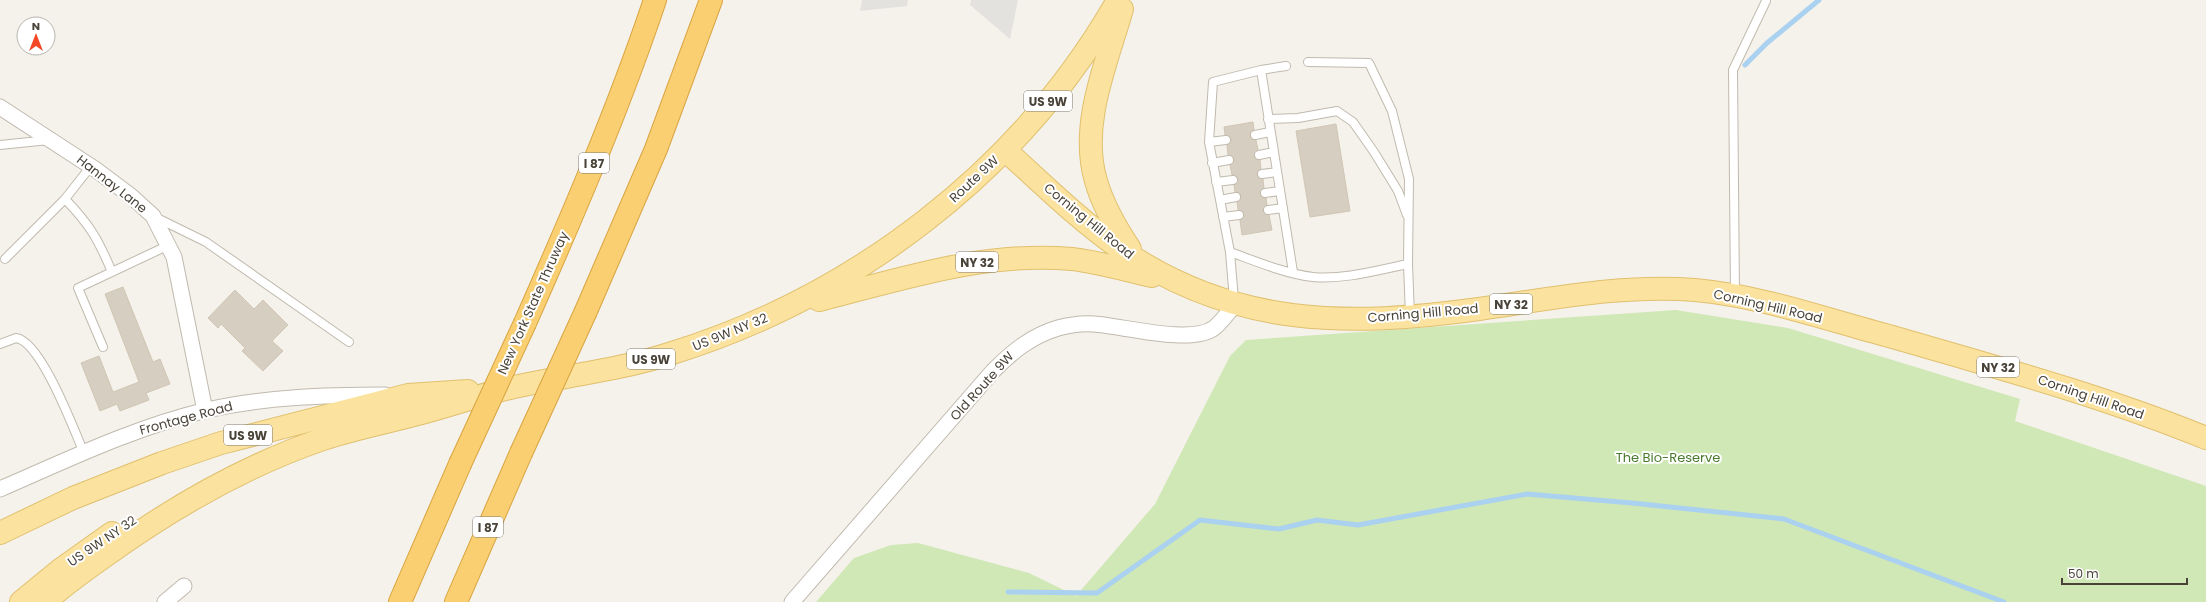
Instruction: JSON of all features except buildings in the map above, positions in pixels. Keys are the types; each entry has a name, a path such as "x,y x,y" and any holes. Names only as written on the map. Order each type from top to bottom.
{"highway":[{"name":"New York State Thruway","path":"400,602 460,464 525,323 593,164 655,0"},
{"name":"I 87","path":"456,602 521,452 586,311 656,149 711,0"}],"main road":[{"name":"Route 9W","path":"785,309 841,279 900,241 954,197 1005,150 1035,117 1071,70 1102,27 1118,0"},
{"path":"1125,0 1093,114 1091,148 1095,180 1100,195 1114,226 1137,260"},
{"name":"Corning Hill Road","path":"1005,150 1099,232 1137,260 1172,281 1235,305 1310,318 1354,319 1410,316 1616,290 1692,290 1735,296 1787,308 2035,378 2150,416 2206,438"},
{"name":"NY 32","path":"785,309 945,268 972,263 1023,258 1072,259 1172,281"},
{"name":"US 9W NY 32","path":"511,388 666,356 739,330 785,309"},
{"name":"US 9W","path":"0,533 73,498 192,453 252,434 408,395 511,388"},
{"name":"US 9W","path":"45,602 141,530 214,485 269,460 325,439 511,388"},
{"name":"US 9W NY 32","path":"21,602 60,570 133,518 214,485"}],"street":[{"name":"Hannay Lane","path":"0,107 91,166 131,196 153,216 169,245 178,274 205,411"},
{"name":"Old Route 9W","path":"792,602 993,371 1014,351 1034,338 1058,328 1077,325 1093,324 1192,336 1214,328 1235,305"},
{"name":"Frontage Road","path":"0,489 84,452 133,433 205,411 243,403 292,398 408,395"},
{"path":"165,602 184,586"}],"lane":[{"path":"1735,296 1733,70 1766,1"},
{"path":"1308,62 1369,63 1392,110 1409,179 1408,264 1410,316"},
{"path":"1235,305 1230,252 1209,142 1213,82 1261,70 1286,66"},
{"path":"1261,70 1293,272"},
{"path":"1268,119 1298,118 1337,111 1353,122 1398,191 1408,219"},
{"path":"1255,135 1270,132"},
{"path":"0,145 51,139"},
{"path":"1209,142 1226,140"},
{"path":"1259,155 1274,152"},
{"path":"1212,163 1230,160"},
{"path":"5,259 65,199 91,166"},
{"path":"1262,174 1277,172"},
{"path":"1216,182 1233,180"},
{"path":"1265,193 1280,190"},
{"path":"1220,200 1236,197"},
{"path":"65,199 88,223 98,239 112,272"},
{"path":"1268,210 1283,208"},
{"path":"1223,218 1239,215"},
{"path":"153,216 206,242 348,342"},
{"path":"103,347 78,288 169,245"},
{"path":"1230,252 1313,277 1358,274 1408,264"},
{"path":"0,344 16,338 24,340 54,381 84,452"}],"green space":[{"name":"The Bio-Reserve","path":"1676,310 1788,328 2020,399 2015,421 2206,486 2206,602 816,602 854,558 891,545 918,543 1029,573 1076,596 1155,504 1230,356 1246,340"}],"shaded area":[{"path":"862,0 908,0 907,6 860,11"},
{"path":"971,0 1018,0 1010,39 970,5"}],"waterway":[{"path":"1745,65 1767,43 1819,0"},
{"path":"1008,592 1097,593 1200,520 1279,529 1317,520 1358,525 1527,494 1632,503 1784,519 2004,602"}]}
